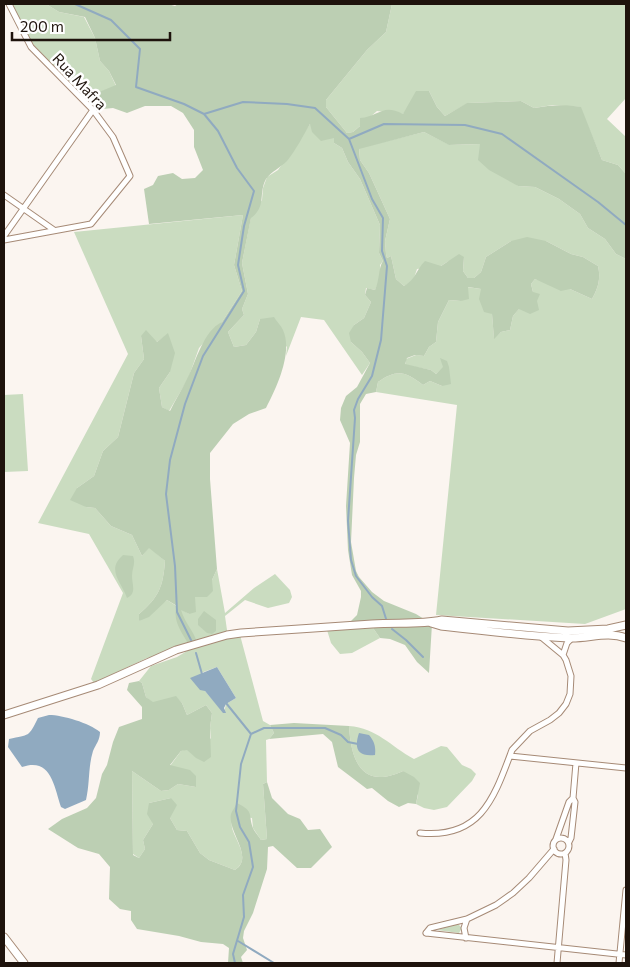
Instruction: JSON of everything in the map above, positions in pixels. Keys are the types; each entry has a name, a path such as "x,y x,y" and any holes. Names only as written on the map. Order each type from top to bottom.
{"street":[{"name":"Rua Mafra","path":"9,4 31,47 93,110 113,137 130,176 91,224 54,230"},
{"path":"4,236 93,110"},
{"path":"4,195 54,230"},
{"path":"4,240 54,230"},
{"path":"4,715 98,685 176,650 227,635 374,623 431,622 442,620 568,631 608,629 626,625"},
{"path":"431,622 441,626 540,636 572,638 607,635 626,638"},
{"path":"420,833 450,831 477,817 496,794 516,745 536,726 555,716 568,699 571,688 571,676 568,665 563,655 540,636"},
{"path":"563,655 572,638"},
{"path":"510,756 626,768"},
{"path":"576,763 572,798 554,844 554,849 529,878 513,893 491,908 467,919 430,928 426,933 626,955"},
{"path":"557,963 566,860 565,853 568,850 571,838 575,802 572,798"},
{"path":"556,840 563,838 569,842"},
{"path":"554,849 558,853 565,853"},
{"path":"619,963 626,890"},
{"path":"466,938 464,928 467,919"},
{"path":"4,936 24,963"}],"green space":[{"path":"9,4 46,4 59,12 84,17 95,38 100,61 109,71 116,86 82,99 31,47"},
{"path":"46,4 168,4 175,6 178,4 392,4 386,32 367,50 326,100 326,107 347,133 353,132 360,126 360,118 385,110 403,114 416,91 429,91 437,107 445,116 467,103 521,101 534,108 557,105 575,106 581,107 602,160 618,165 626,174 626,259 616,254 605,239 588,228 580,214 559,199 535,187 518,186 489,170 478,160 480,144 449,145 424,132 359,149 360,160 369,173 390,219 385,241 386,254 387,258 391,256 396,279 404,286 411,280 425,261 441,266 459,254 464,257 463,271 468,278 474,278 481,272 486,257 511,241 527,237 546,241 571,254 583,257 598,266 599,271 596,291 592,299 570,289 561,291 535,279 531,284 533,292 540,294 537,301 539,310 530,314 519,309 513,316 510,330 501,332 494,339 492,314 484,312 479,299 481,289 468,287 469,299 461,301 449,300 438,322 436,342 429,347 424,356 415,355 407,358 405,364 431,370 436,374 443,367 440,358 447,361 451,384 442,386 430,381 423,385 406,374 391,375 378,382 376,392 366,394 360,404 360,442 356,455 351,542 356,571 372,592 384,601 416,614 432,624 429,673 417,662 405,645 390,639 380,638 373,628 327,630 349,623 357,615 361,597 361,591 352,575 348,550 346,506 350,443 340,420 341,408 346,396 357,387 370,363 351,342 349,333 354,325 364,318 371,302 365,295 367,288 375,290 383,261 379,253 380,225 360,179 348,162 342,148 334,143 334,138 321,141 312,132 310,124 287,161 266,179 261,204 251,218 242,263 248,294 242,309 244,315 228,332 234,347 246,345 256,332 260,319 274,317 282,328 286,339 285,359 279,380 266,408 249,414 233,424 210,453 210,479 217,569 212,580 213,591 207,597 195,597 196,612 189,614 181,610 198,647 191,649 177,623 177,606 167,600 149,617 139,621 139,614 159,591 165,561 149,548 142,556 132,535 111,526 95,508 86,507 70,500 77,488 94,476 103,451 118,437 134,373 144,359 141,336 146,330 157,342 168,333 175,353 170,372 159,388 162,407 170,411 205,340 215,326 222,322 242,291 234,265 243,215 149,224 144,189 153,185 158,176 173,173 182,179 195,178 203,170 194,147 194,130 183,113 171,106 145,106 127,113 113,108 93,110 82,99 116,85 109,71 100,61 95,38 85,17 59,12"},
{"path":"392,4 626,4 626,98 607,119 626,137 626,174 618,165 602,160 580,107 553,105 534,108 521,101 468,103 445,116 437,107 429,91 403,114 377,111 353,132 347,133 326,107 326,100 367,50 386,32"},
{"path":"310,124 335,137 334,143 342,148 348,162 360,179 380,225 379,253 383,261 380,265 380,280 375,290 366,288 365,295 371,302 364,318 354,325 351,342 370,363 362,375 324,320 301,317 286,356 287,347 260,319 256,332 246,345 234,347 228,332 244,315 242,309 248,294 242,263 251,217 262,200 263,188 267,177 278,170"},
{"path":"424,132 450,145 480,144 518,186 535,187 559,199 580,214 588,228 605,239 616,254 626,259 626,609 585,624 436,615 457,405 376,392 378,382 391,375 401,373 406,374 423,385 430,381 442,386 444,367 436,374 431,370 405,365 406,359 416,355 424,356 429,347 436,342 438,322 449,300 461,301 467,287 481,289 492,314 494,338 501,332 510,330 513,316 533,292 531,284 535,279 570,289 592,299 599,275 598,266 583,257 571,254 546,241 511,241 486,257 481,272 474,278 468,278 463,271 464,257 447,262 441,266 417,269 413,281 404,286 396,279 391,256 387,258 385,241 390,219 369,173 360,160 359,148"},
{"path":"243,215 234,265 242,291 222,322 199,348 188,379 169,411 162,407 159,388 170,372 168,334 157,342 141,336 144,359 134,373 118,437 103,451 94,476 77,488 86,507 95,508 111,526 132,535 142,556 149,547 165,561 159,591 139,614 139,621 167,600 189,614 194,597 212,580 217,569 225,613 254,588 275,574 290,590 292,597 289,603 268,608 245,600 225,616 228,637 240,635 263,721 270,725 274,733 266,740 267,782 263,784 267,839 261,840 253,828 252,818 231,815 232,829 242,852 242,862 235,870 209,860 200,853 187,831 177,830 170,818 171,798 149,803 153,824 143,840 145,849 139,858 133,854 132,771 161,791 169,790 178,784 196,787 170,766 181,751 187,749 196,757 211,738 212,713 206,705 187,715 182,703 176,697 153,703 146,697 142,683 139,681 151,666 177,657 187,651 147,658 94,683 91,679 123,593 89,534 38,523 128,354 74,232","holes":["217,667 236,698 226,704 224,713 205,691 201,673"]},
{"path":"23,394 28,471 4,472 4,395"},
{"path":"123,555 133,556 134,561 133,591 127,598 115,571 118,560"},
{"path":"204,611 216,620 216,631 212,634 207,633 198,625 198,619"},
{"path":"373,628 380,638 352,653 340,654 331,643 327,630"},
{"path":"139,681 142,683 146,697 153,702 176,696 182,703 187,715 206,705 212,713 210,728 211,757 204,762 187,750 181,751 170,765 190,770 196,776 196,787 178,784 169,790 161,791 132,771 133,855 139,858 145,849 143,840 153,824 147,814 149,803 171,798 177,805 170,818 177,830 187,831 200,853 209,860 235,870 240,865 242,858 231,821 231,814 237,803 243,806 249,812 254,830 261,840 267,839 263,784 267,782 272,798 288,814 300,819 308,830 320,829 332,847 311,868 297,868 273,846 268,847 267,869 253,913 244,931 243,938 247,950 241,957 243,963 228,963 229,948 223,944 201,942 179,936 137,929 131,920 131,911 120,909 109,899 110,867 99,854 78,848 48,829 62,819 87,808 96,798 102,774 107,765 119,727 142,719 142,707 127,690 129,683"},
{"path":"294,723 349,726 350,739 356,761 361,769 368,774 378,777 389,776 403,771 414,777 420,783 416,804 408,803 399,807 372,788 367,789 338,767 332,742 323,734 269,739 274,733 270,725"},
{"path":"349,726 359,727 376,734 414,759 441,746 447,747 462,765 471,769 476,774 472,781 447,807 434,810 424,808 416,804 418,795 403,771 389,776 378,777 368,774 361,769 356,761 350,739"},
{"path":"458,924 462,928 459,933 437,930"}],"water":[{"path":"217,667 236,698 226,704 224,708 226,713 223,713 205,691 200,690 190,678"},
{"path":"49,715 76,720 100,732 99,740 91,757 86,800 65,809 61,807 50,775 39,766 22,767 8,747 9,739 28,734 38,718"},
{"path":"359,733 371,737 375,746 375,755 364,755 358,750"}],"waterway":[{"path":"75,4 111,20 140,49 136,87 184,104 204,114 243,102 287,104 315,108 349,139 384,124 465,125 502,134 598,202 626,225"},
{"path":"192,642 177,612 175,566 166,494 170,460 185,404 203,356 244,291 238,265 244,226 254,191 237,168 218,131 204,114"},
{"path":"349,139 372,199 383,218 382,251 387,266 381,340 372,376 358,399 354,410 348,521 351,560 356,576 372,597 382,606 387,622"},
{"path":"392,629 423,657"},
{"path":"196,653 202,674"},
{"path":"226,703 251,734 241,764 236,811 240,827 249,842 253,867 243,895 244,917 233,954 235,963"},
{"path":"251,734 264,728 325,728 341,735 348,742 358,744"},
{"path":"238,941 274,963"}]}
